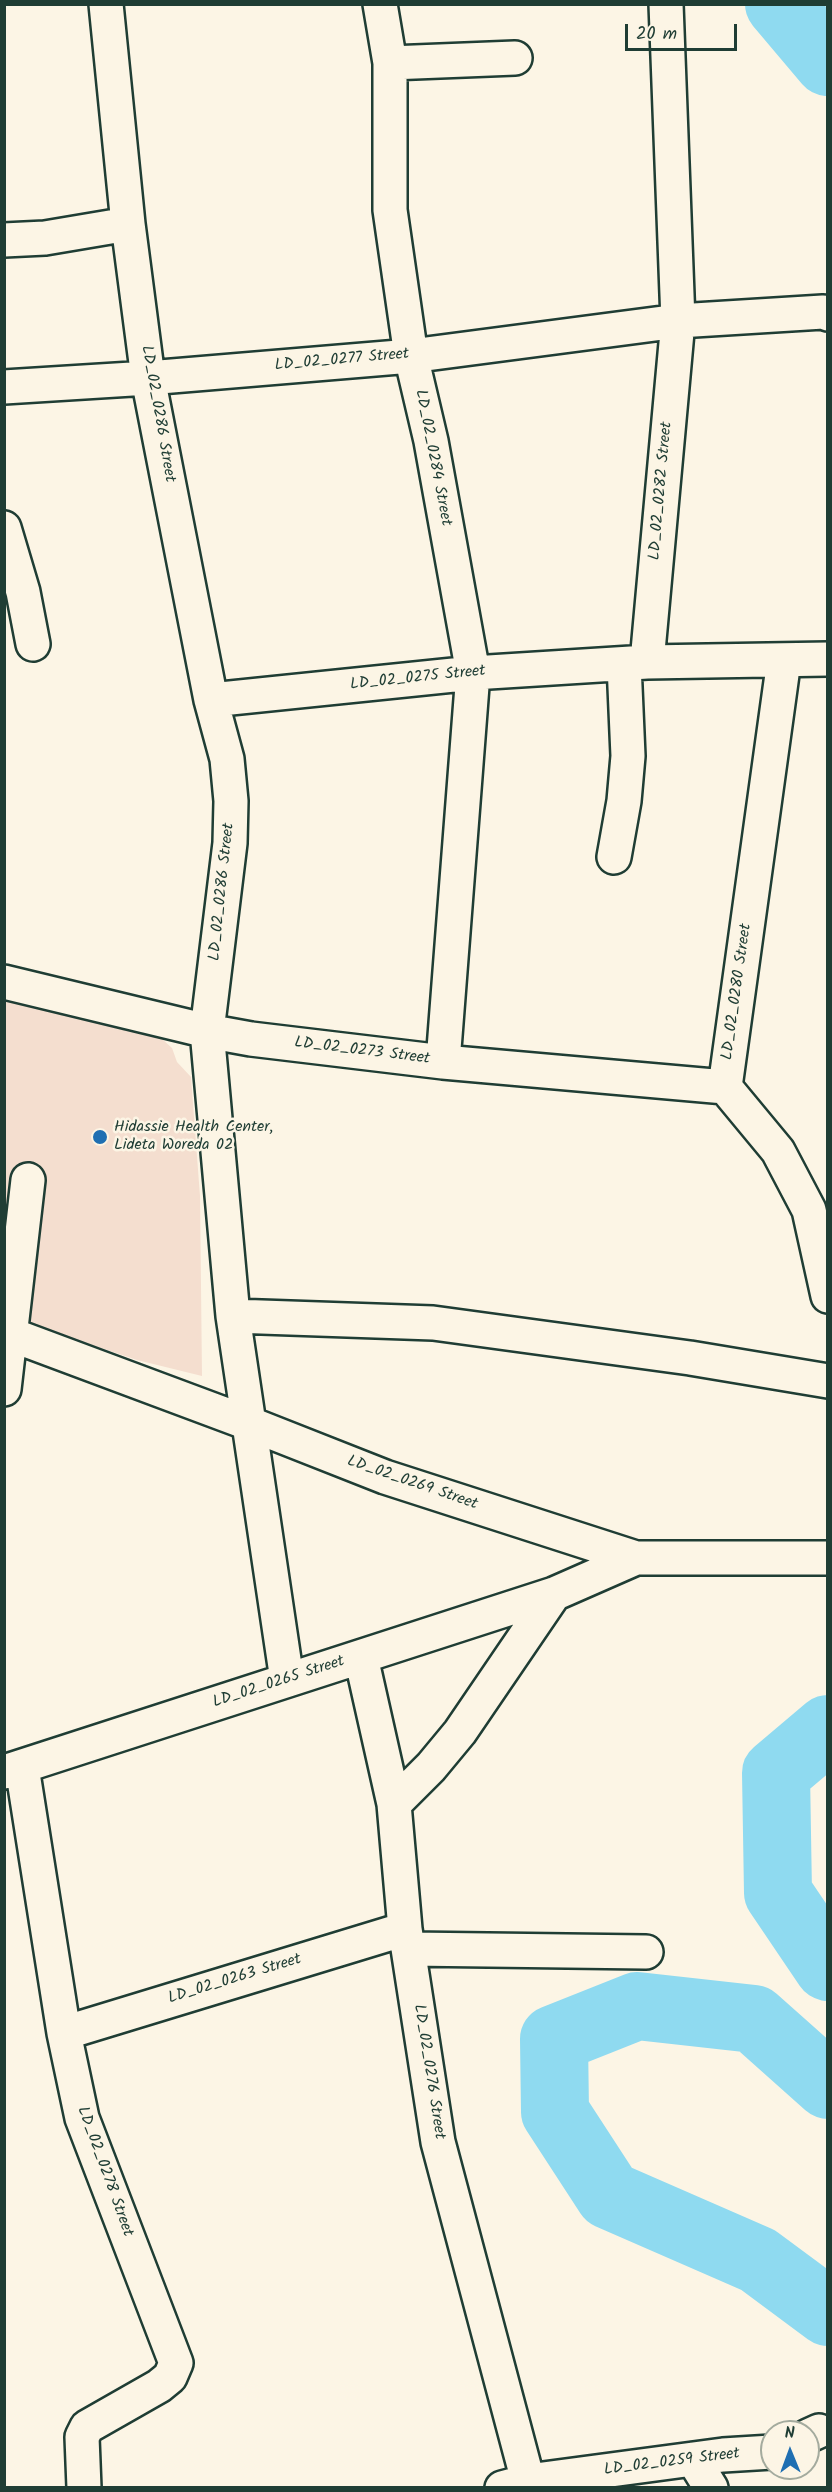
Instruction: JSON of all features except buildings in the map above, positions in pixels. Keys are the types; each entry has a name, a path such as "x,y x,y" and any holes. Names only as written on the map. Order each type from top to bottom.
{"street":[{"name":"LD_02_0286 Street","path":"106,4 128,224 148,378 211,700 227,759 231,801 230,843 207,1031 233,1316 287,1680"},
{"name":"LD_02_0284 Street","path":"380,4 390,63 390,210 411,356 430,441 473,673 443,1062"},
{"name":"LD_02_0282 Street","path":"636,663 678,321 666,4"},
{"path":"390,63 515,58"},
{"path":"4,240 45,238 128,224"},
{"path":"678,321 823,312 828,314"},
{"name":"LD_02_0277 Street","path":"4,387 148,378 411,356 678,321"},
{"path":"4,528 23,592 33,644"},
{"name":"LD_02_0275 Street","path":"211,700 473,673 636,663 828,659"},
{"name":"LD_02_0280 Street","path":"725,1087 784,660"},
{"path":"614,857 624,801 636,663"},
{"name":"LD_02_0273 Street","path":"4,982 207,1031 443,1062 725,1087"},
{"path":"725,1087 778,1151 809,1210 828,1296"},
{"path":"4,1389 8,1333 28,1180"},
{"path":"233,1316 433,1323 690,1358 828,1381"},
{"name":"LD_02_0269 Street","path":"8,1333 249,1423 385,1477 636,1558 828,1558"},
{"name":"LD_02_0265 Street","path":"13,1769 554,1594 636,1558"},
{"path":"394,1804 431,1767 460,1732 554,1594"},
{"name":"LD_02_0276 Street","path":"361,1657 394,1804 407,1939 438,2142 515,2484"},
{"name":"LD_02_0278 Street","path":"13,1769 82,2118 176,2363 170,2377 159,2386 87,2427 82,2437 84,2487"},
{"name":"LD_02_0263 Street","path":"64,2032 407,1939 646,1952"},
{"name":"LD_02_0259 Street","path":"515,2484 693,2459 760,2453"},
{"path":"693,2459 711,2487"}],"shaded area":[{"name":"Hidassie Health Center, Lideta Woreda 02","path":"4,994 162,1039 172,1048 177,1062 191,1077 200,1196 202,1376 137,1360 5,1316"}],"waterway":[{"path":"779,4 828,62"},
{"path":"828,1729 776,1773 778,1893 828,1967"},
{"path":"828,2085 754,2019 637,2006 554,2039 555,2112 609,2195 758,2260 828,2312"}],"place":[{"name":"Hidassie Health Center, Lideta Woreda 02","path":"100,1137"}]}
